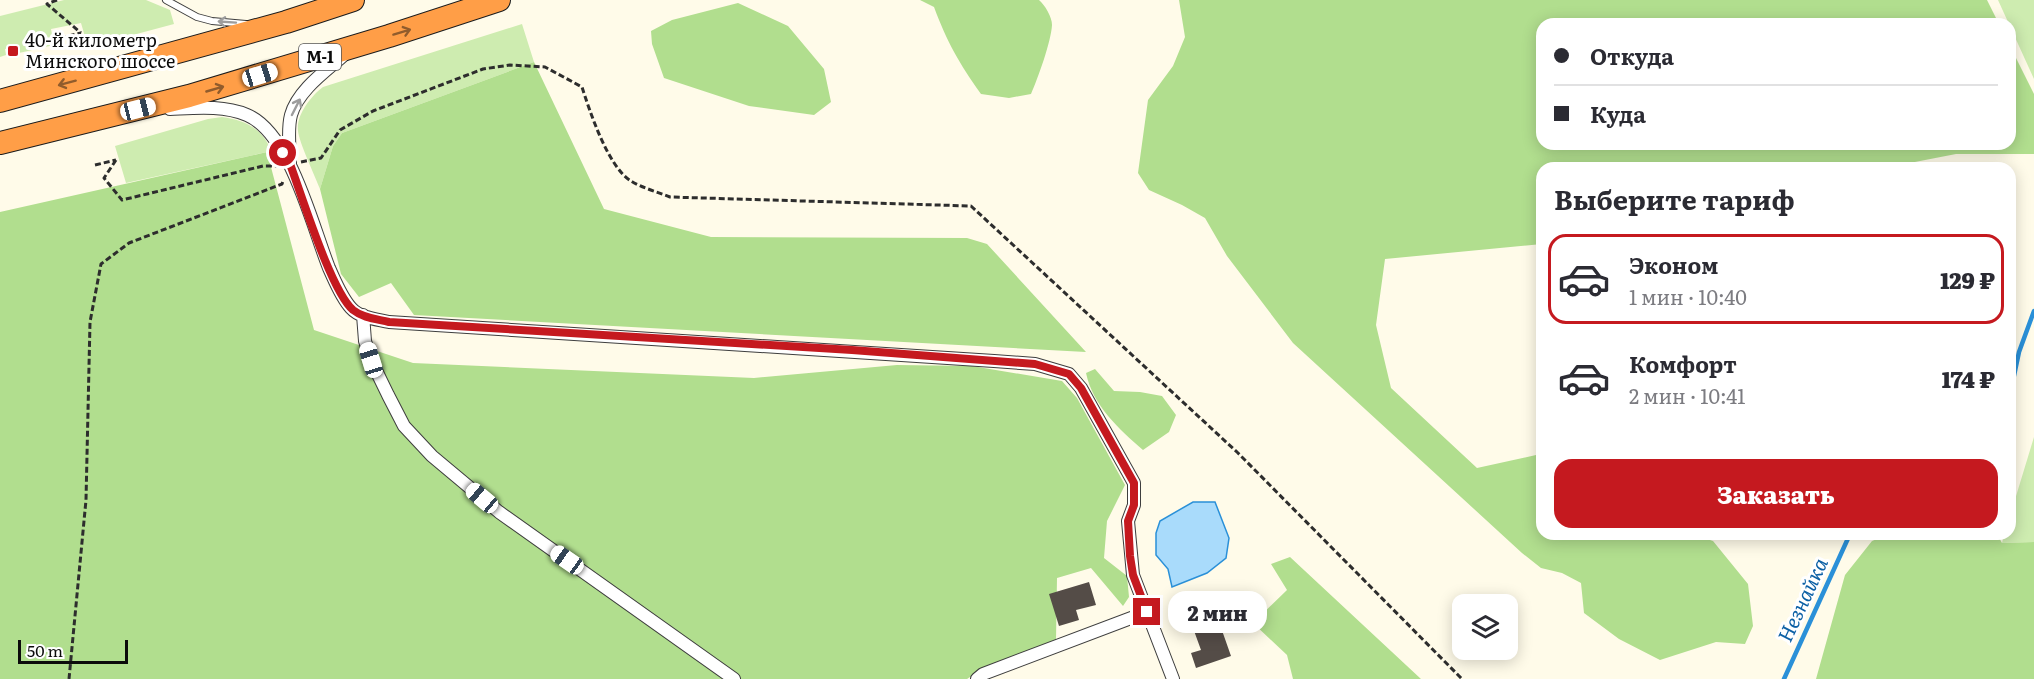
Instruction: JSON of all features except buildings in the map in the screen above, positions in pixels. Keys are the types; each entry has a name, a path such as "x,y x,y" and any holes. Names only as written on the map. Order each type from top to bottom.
{"highway":[{"name":"М-1","path":"0,101 286,22 353,0"},
{"name":"М-1","path":"0,143 199,93 499,0"}],"street":[{"path":"290,164 290,124 294,108 305,92 352,47"},
{"path":"138,109 221,108 237,111 255,119 268,130 290,164 333,278 351,308 363,315 389,322 1035,364 1069,374 1081,388 1134,483 1134,505 1128,521 1133,575 1173,679"},
{"path":"363,315 365,341 371,360 388,395 404,426 432,456 499,512 734,679"},
{"path":"977,679 983,674 1147,612"}],"lane":[{"path":"166,0 197,17 212,21 244,24 286,22"}],"path":[{"path":"57,0 47,4 81,33 60,38"},
{"path":"95,165 116,160 104,178 122,200 263,166 271,168 321,158 340,130 373,111 483,69 510,65 545,67 582,87 592,120 618,169 631,181 670,197 971,206 1238,453 1462,679"},
{"path":"69,679 86,500 90,322 101,264 129,243 282,184 290,164"}],"green space":[{"path":"64,0 146,0 170,10 174,24 88,47 81,23 51,29 54,45 19,53 17,46 5,49 6,55 0,57 0,16"},
{"path":"920,0 1039,0 1048,11 1052,25 1047,50 1031,94 1009,98 981,94 954,52 934,7"},
{"path":"1179,0 1987,0 1996,18 1536,18 1536,150 2016,150 2016,58 2034,94 2034,154 1956,154 1915,162 1536,162 1536,245 1385,259 1376,325 1391,388 1477,468 1536,455 1536,540 1710,540 1748,584 1753,626 1745,644 1716,642 1660,660 1619,639 1584,613 1581,583 1562,573 1541,568 1522,553 1293,343 1227,256 1205,218 1149,190 1138,173 1148,100 1173,66 1185,37"},
{"path":"1998,0 2034,0 2034,79 2016,40 2016,18 2006,18"},
{"path":"738,3 788,26 824,69 831,102 814,115 749,106 664,78 652,44 651,31 672,20"},
{"path":"522,24 534,62 342,133 333,146 320,189 301,143 298,125 305,106 323,87"},
{"path":"534,62 604,209 711,237 967,238 987,244 1086,352 414,315 391,283 359,297 341,274 320,189 333,146 342,133"},
{"path":"222,117 250,126 262,135 270,148 267,152 126,183 115,146"},
{"path":"267,152 314,330 413,363 754,378 897,365 972,366 1062,381 1077,398 1125,485 1107,521 1104,558 1127,576 1129,597 1123,606 1091,568 1057,578 1056,640 985,667 967,679 0,679 0,212"},
{"path":"1095,369 1114,391 1162,396 1176,415 1169,432 1143,450 1116,425 1094,396 1086,373"},
{"path":"2034,437 2034,542 2002,543 2003,540 2016,540 2016,496"},
{"path":"1872,541 2034,542 2034,679 1816,679 1845,575"},
{"path":"1290,557 1421,679 1293,679 1287,655 1253,623 1287,590 1271,564"}],"water":[{"path":"1193,502 1215,502 1229,538 1226,558 1207,573 1172,587 1168,569 1156,555 1156,533 1160,521"}],"waterway":[{"name":"Незнайка","path":"2016,366 2034,311"},
{"name":"Незнайка","path":"1784,679 1847,540"}],"place":[{"name":"40-й километр Минского шоссе","path":"13,51"}],"route":[{"path":"283,153 290,164 333,278 345,300 360,315 389,322 1015,362 1046,366 1069,374 1081,388 1134,483 1134,505 1128,521 1130,556 1133,575 1147,612"}]}
